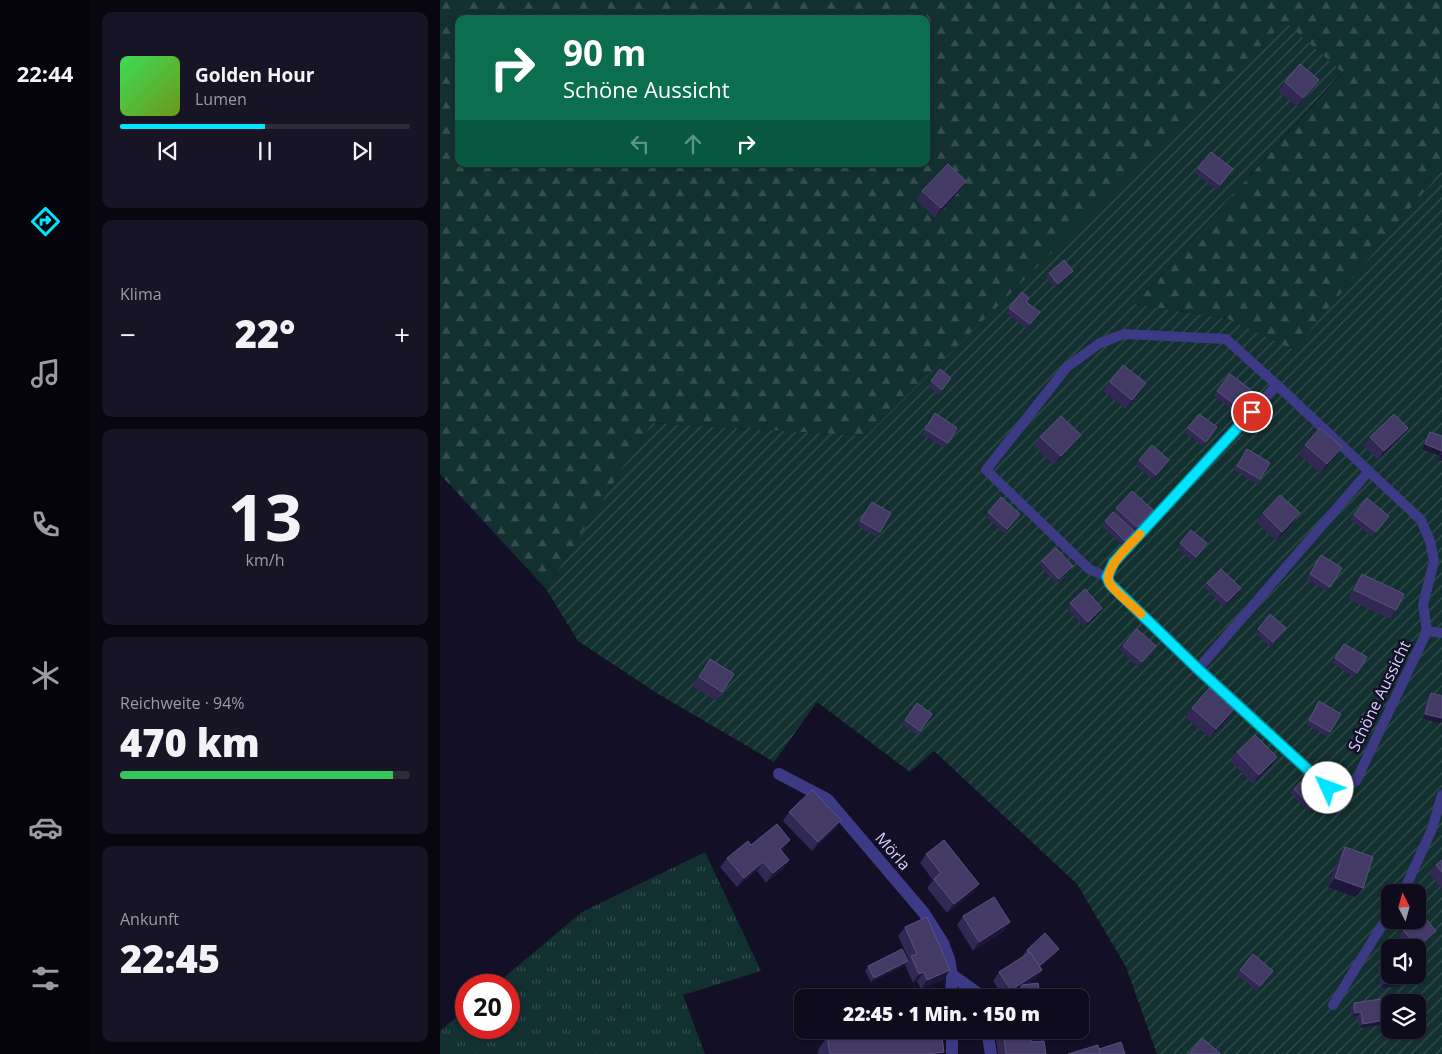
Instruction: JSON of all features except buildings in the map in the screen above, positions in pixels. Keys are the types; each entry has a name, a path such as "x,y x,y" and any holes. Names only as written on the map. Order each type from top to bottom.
{"street":[{"name":"Mörla","path":"779,774 827,799 924,913 943,943 949,959 952,989"},
{"path":"952,975 972,989"},
{"path":"952,1039 952,1054"},
{"path":"988,1039 991,1054"}],"lane":[{"name":"Schöne Aussicht","path":"1124,334 1226,339 1277,385 1421,520 1430,542 1434,560 1423,605 1428,631 1356,780 1343,789 1328,788 1198,669 1110,584 1107,577 1089,568 986,470 1067,367 1100,343 1124,334"},
{"path":"1107,577 1114,562 1277,385"},
{"path":"1198,669 1369,471"},
{"name":"Schöne Aussicht","path":"1428,631 1442,633"},
{"path":"1407,884 1432,829 1442,795"},
{"path":"1333,1005 1381,927"}],"green space":[{"path":"440,0 1442,0 1442,170 1294,351 1228,319 1135,304 1342,73 1285,23 866,436 652,423 546,589 440,474"},
{"path":"1285,22 1342,72 1135,304 1228,319 1294,350 1442,170 1442,1054 1157,1054 1126,967 1077,884 934,751 910,772 817,702 774,762 655,692 578,641 546,589 652,423 866,436"},
{"path":"705,852 761,971 683,995 705,1054 440,1054 440,1031 455,1018 455,1039 520,1039 520,974 508,974 582,912"}],"slow traffic":[{"path":"1140,534 1114,562 1107,577 1110,584 1141,614"}],"route":[{"path":"1252,412 1114,562 1107,577 1110,584 1198,669 1328,788"}]}
